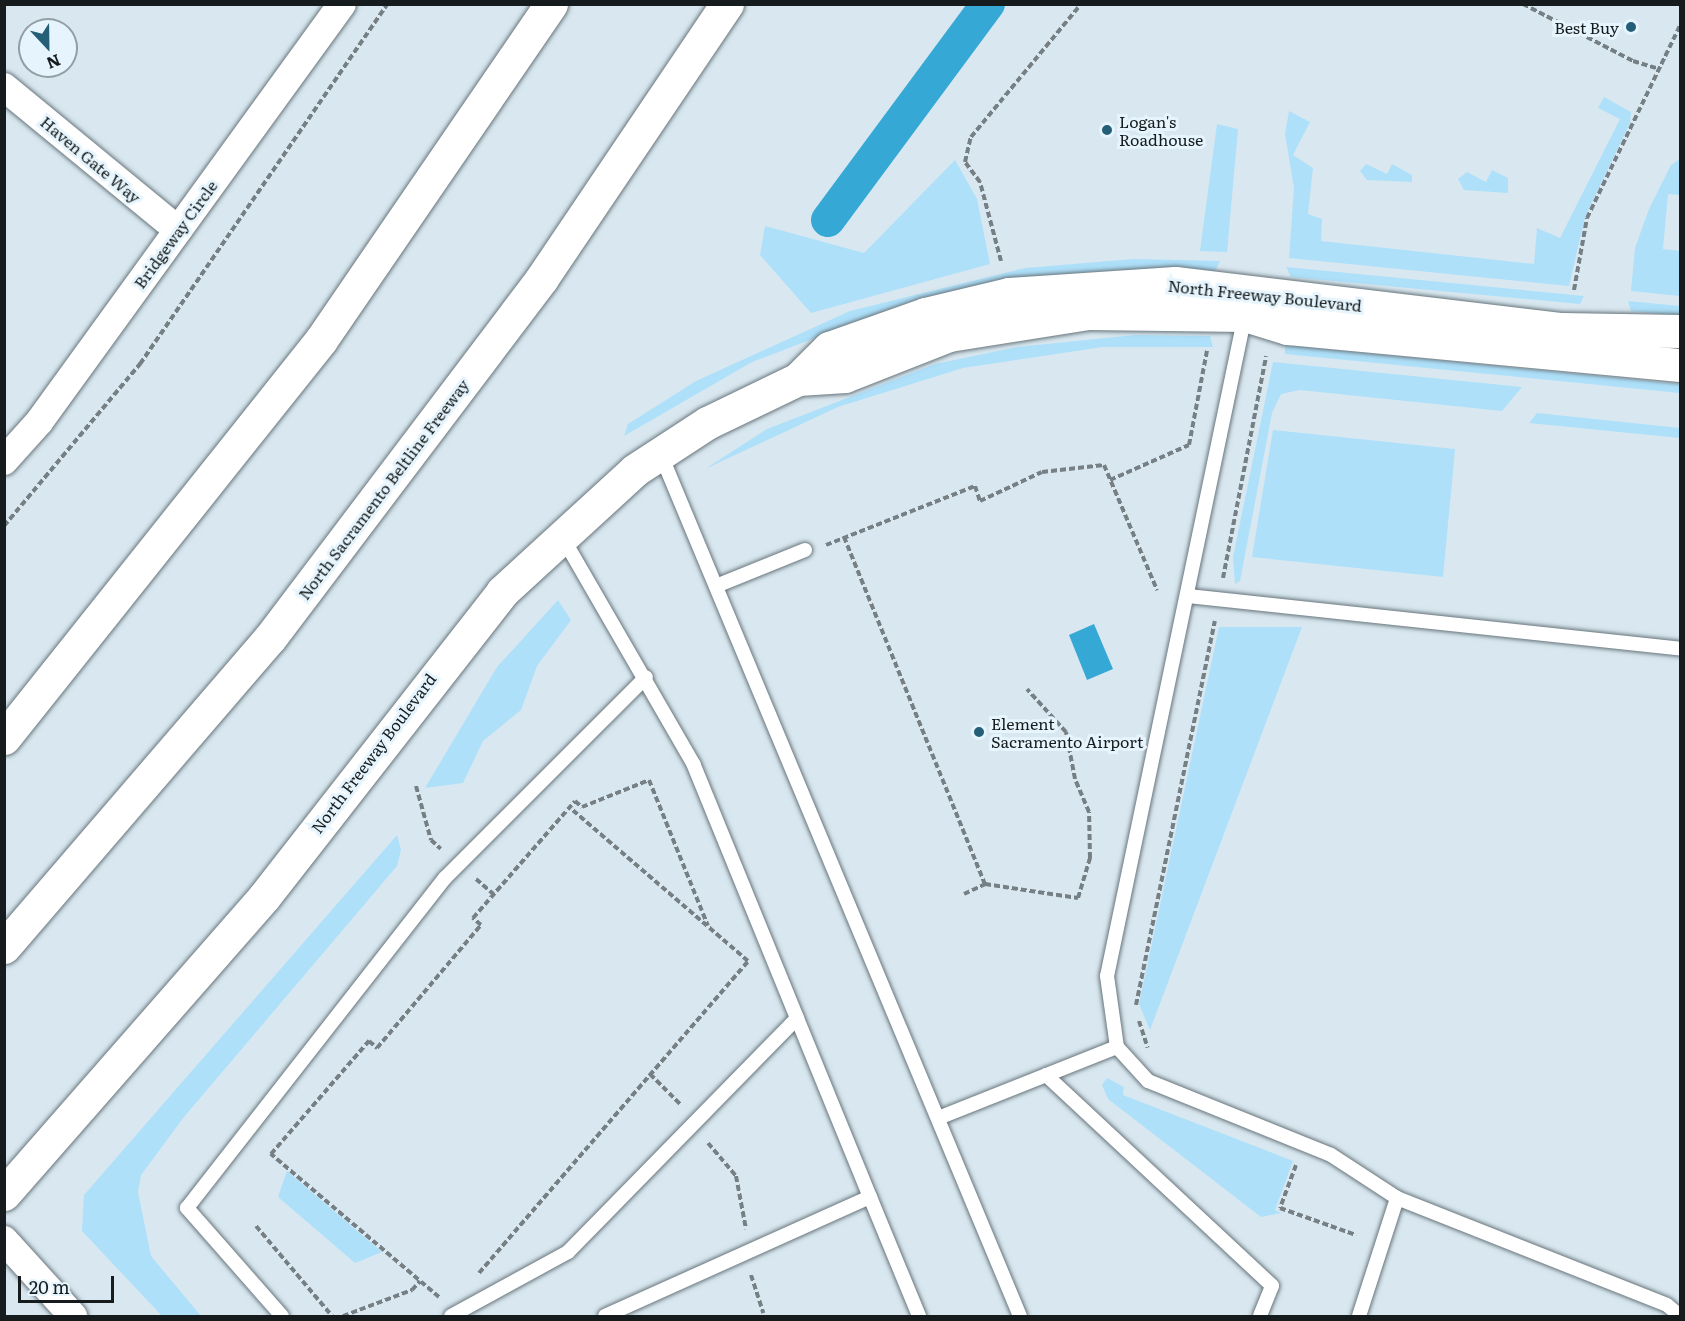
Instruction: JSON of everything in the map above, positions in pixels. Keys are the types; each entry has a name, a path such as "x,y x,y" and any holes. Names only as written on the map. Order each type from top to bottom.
{"main road":[{"path":"4,738 321,340 551,4"},
{"name":"North Sacramento Beltline Freeway","path":"4,947 270,638 542,278 727,4"},
{"name":"North Freeway Boulevard","path":"4,1194 264,897 440,664 560,534 661,455 707,423 798,379 829,348 925,314 1010,294 1175,283 1561,329 1680,331"},
{"name":"North Freeway Boulevard","path":"798,379 844,376 949,335 1012,322 1088,313 1245,315 1287,328 1680,365"}],"street":[{"name":"Bridgeway Circle","path":"4,461 39,422 342,4"},
{"name":"Haven Gate Way","path":"4,87 178,230"},
{"path":"4,1240 73,1317"}],"lane":[{"path":"1245,315 1107,976 1117,1047 1148,1081 1331,1155 1397,1198 1667,1305 1680,1316"},
{"path":"661,455 940,1117 1020,1317"},
{"path":"560,534 646,677 694,765 919,1317"},
{"path":"716,586 805,550"},
{"path":"1188,596 1680,649"},
{"path":"282,1317 188,1208 445,878 646,677"},
{"path":"451,1317 568,1252 797,1018"},
{"path":"940,1117 1117,1047"},
{"path":"1046,1075 1272,1286 1260,1317"},
{"path":"604,1317 870,1197"},
{"path":"1359,1317 1397,1198"}],"path":[{"path":"4,526 140,364 387,4"},
{"path":"1010,294 980,182 965,162 971,137 1081,4"},
{"path":"1523,4 1633,61 1659,69"},
{"path":"1574,290 1587,218 1680,26"},
{"path":"1110,480 1189,445 1207,351"},
{"path":"1138,1070 1151,1043 1136,1002 1219,599 1266,355"},
{"path":"823,546 975,486 980,501 1042,472 1104,465 1157,590"},
{"path":"844,537 985,884"},
{"path":"964,894 985,884 1078,898 1090,858 1092,828 1075,779 1068,738 1027,689"},
{"path":"442,1300 271,1154 369,1041 377,1048 481,926 473,918 569,807 649,780 708,926"},
{"path":"473,1280 748,961 569,807"},
{"path":"650,1074 676,1097 693,1124 736,1176 752,1286 763,1313"},
{"path":"1287,1155 1298,1159 1280,1208 1356,1235"},
{"path":"256,1226 332,1317"},
{"path":"343,1317 412,1290 420,1281"}],"shaded area":[{"path":"1604,97 1631,112 1630,123 1585,217 1569,286 1289,258 1294,188 1285,134 1289,111 1310,122 1293,155 1313,168 1308,214 1322,219 1321,241 1534,264 1537,228 1560,238 1620,119 1598,108"},
{"path":"1217,124 1238,129 1227,252 1200,251"},
{"path":"1680,159 1680,195 1668,194 1663,249 1680,251 1680,296 1631,291 1635,248 1649,209 1671,165"},
{"path":"955,160 977,199 990,264 811,313 760,255 765,226 864,253"},
{"path":"1366,164 1387,174 1392,164 1412,175 1412,182 1367,180 1360,171"},
{"path":"1492,170 1508,178 1508,193 1464,190 1458,179 1467,172 1486,182"},
{"path":"1133,259 1220,261 1215,271 1114,270 1027,278 907,303 752,362 624,436 628,424 696,381 850,311 1025,268"},
{"path":"1286,267 1584,296 1580,304 1291,277"},
{"path":"1628,301 1680,306 1680,316 1631,311"},
{"path":"1135,335 1210,336 1213,347 1103,347 963,368 838,407 705,469 767,429 935,364 1017,347"},
{"path":"1285,345 1680,384 1680,393 1285,354"},
{"path":"1273,362 1522,387 1502,411 1300,390 1281,394 1272,413 1240,581 1235,584 1233,557"},
{"path":"1537,413 1680,428 1680,438 1529,423"},
{"path":"1273,430 1455,449 1443,577 1252,557"},
{"path":"558,600 571,620 537,666 521,710 483,741 463,783 425,788 497,667"},
{"path":"1219,627 1302,627 1150,1030 1139,1004"},
{"path":"397,835 401,850 397,866 184,1117 141,1175 138,1192 151,1256 201,1316 162,1316 82,1231 84,1195"},
{"path":"1107,1078 1124,1087 1123,1095 1293,1161 1275,1210 1281,1213 1261,1217 1108,1099 1102,1085"},
{"path":"287,1171 382,1252 355,1263 278,1197"}],"water":[{"path":"1094,624 1113,669 1087,680 1069,635"}],"waterway":[{"path":"828,220 988,4"}],"place":[{"name":"Best Buy","path":"1631,27"},
{"name":"Logan's Roadhouse","path":"1107,130"},
{"name":"Element Sacramento Airport","path":"979,732"}]}
